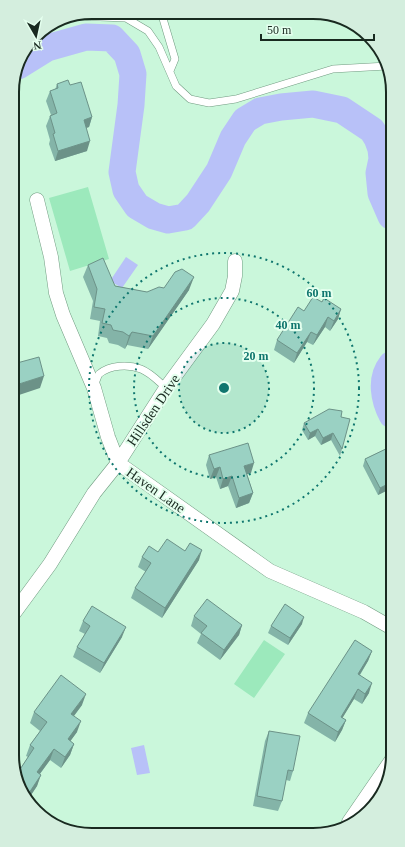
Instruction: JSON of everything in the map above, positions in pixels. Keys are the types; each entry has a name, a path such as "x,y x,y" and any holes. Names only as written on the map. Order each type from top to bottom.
{"street":[{"name":"Haven Lane","path":"37,200 51,257 56,293 60,308 94,388 108,437 118,464 270,571 364,612 386,625"},
{"name":"Hillsden Drive","path":"19,606 50,564 94,493 118,464 166,388 213,324 232,292 235,276 235,261"},
{"path":"353,816 385,770"}],"lane":[{"path":"128,19 148,31 159,47 176,86 190,99 209,103 236,99 333,69 381,66"},
{"path":"163,19 175,59 170,71"},
{"path":"94,388 98,375 111,367 125,366 141,368 154,376 166,388"}],"green space":[{"path":"88,187 109,259 70,271 49,198"},
{"path":"264,640 285,654 254,698 234,684"}],"water":[{"path":"126,257 138,265 122,288 110,281"},
{"path":"144,745 150,773 137,775 131,748"}],"building":[{"path":"68,80 70,85 81,82 92,117 84,120 90,141 58,151 50,116 57,113 50,91 58,88 57,84"},
{"path":"103,258 115,286 147,292 159,287 164,288 175,272 182,269 194,277 153,336 132,332 129,336 123,332 113,330 111,325 102,323 105,309 94,307 97,289 88,265"},
{"path":"313,297 322,302 324,298 341,309 334,321 328,317 317,335 311,332 297,353 277,340 298,307 304,311"},
{"path":"39,357 44,376 19,384 19,362"},
{"path":"329,409 342,411 341,417 350,419 342,449 333,433 323,438 318,429 310,433 304,423"},
{"path":"248,443 254,463 244,466 253,493 239,498 232,476 223,479 220,467 214,469 209,455"},
{"path":"386,449 386,485 380,488 365,459"},
{"path":"167,539 185,551 190,543 202,550 165,608 135,588 151,563 142,557 149,546 158,552"},
{"path":"207,599 242,625 224,650 201,633 207,626 194,616"},
{"path":"285,604 304,617 290,638 271,626"},
{"path":"92,606 126,627 104,663 77,647 90,626 83,621"},
{"path":"355,640 372,651 358,674 372,683 365,694 358,689 341,717 346,720 338,732 308,713"},
{"path":"61,675 86,694 71,714 81,721 68,739 74,744 65,757 54,749 37,772 41,775 30,792 25,783 21,768 34,748 30,745 47,722 34,712"},
{"path":"269,731 300,736 293,771 288,770 282,801 257,796"}],"waterway":[{"path":"27,61 47,48 86,37 112,38 127,54 133,74 131,105 122,172 126,190 137,206 154,216 168,220 185,217 198,203 219,171 233,138 245,120 260,111 281,107 313,104 342,110 372,130 381,149 382,159 379,173 381,193 386,204"},
{"path":"386,375 384,383 386,400"}]}
